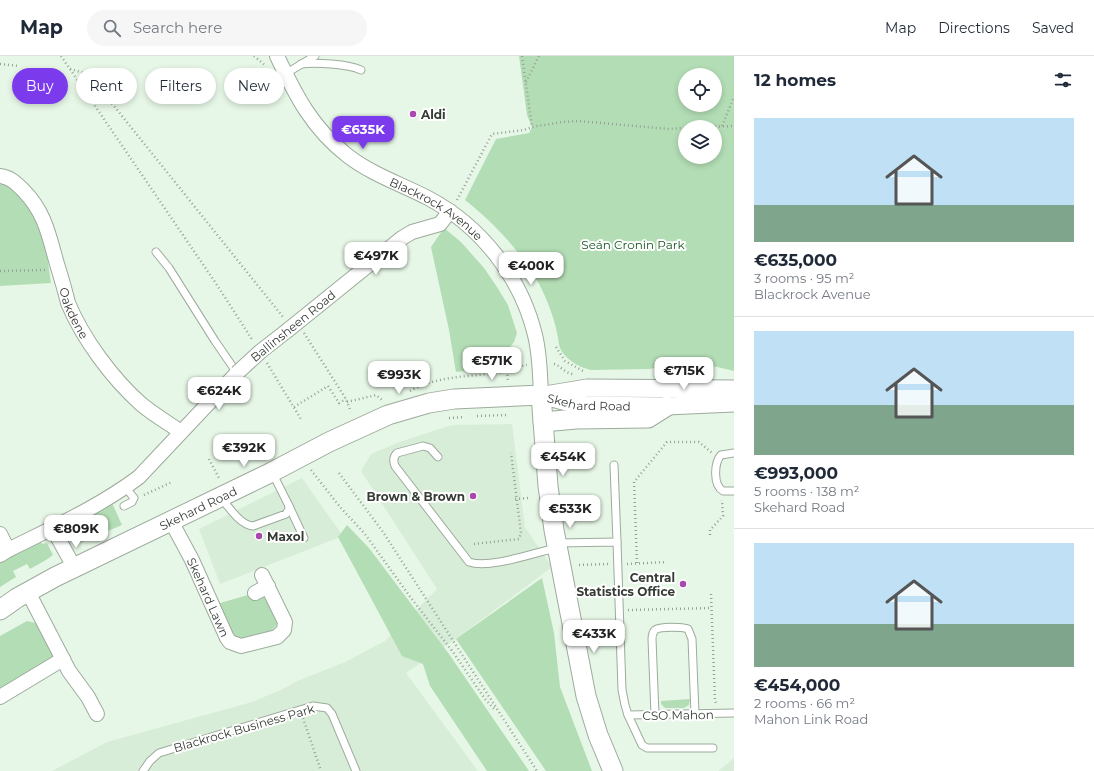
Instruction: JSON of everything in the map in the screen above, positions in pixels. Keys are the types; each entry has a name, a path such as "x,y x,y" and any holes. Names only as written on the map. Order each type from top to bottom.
{"main road":[{"path":"541,395 552,522 558,545 586,696 598,735 613,771"},
{"name":"Skehard Road","path":"0,610 28,592 74,568 171,521 220,489 272,472 329,442 388,416 429,403 454,399 541,395"},
{"path":"543,422 576,419 648,418 667,406"}],"street":[{"name":"Blackrock Avenue","path":"277,56 297,98 307,114 328,137 348,155 373,172 428,198 453,207 468,226 490,247 516,285 528,312 535,335 540,364 541,395"},
{"name":"Oakdene","path":"0,176 11,179 36,205 45,221 73,314 91,346 107,367 135,398 181,432"},
{"name":"Ballinsheen Road","path":"4,552 88,509 130,493 149,467 181,432 237,373 261,351 402,238 412,232 440,224 453,207"},
{"name":"Skehard Road","path":"541,395 587,388 734,389"},
{"name":"Skehard Road","path":"541,395 578,405 667,406 734,403"},
{"name":"Skehard Lawn","path":"171,521 192,560 230,642 241,646 277,637 284,630 285,622 265,580 255,593"},
{"path":"52,528 74,568"},
{"path":"0,534 4,552"},
{"path":"28,592 69,671 97,714"},
{"path":"0,697 63,659"}],"lane":[{"path":"286,74 315,56"},
{"path":"301,64 309,63 348,66 361,70"},
{"path":"156,252 169,268 214,341 237,373"},
{"path":"438,457 430,448 423,446 397,453 394,455 393,462 399,472 469,562 480,564 511,560 558,545 617,542"},
{"path":"734,454 725,454 718,458 717,462 717,482 721,490 734,491"},
{"name":"CSO Mahon","path":"614,464 622,690 624,705 628,715 734,713"},
{"path":"272,472 304,538"},
{"path":"220,489 240,519 249,526 254,526 286,514 289,506"},
{"path":"124,506 132,502 130,493"},
{"path":"655,715 652,639 655,630 659,628 683,628 688,630 692,639 695,714"},
{"name":"Blackrock Business Park","path":"145,770 159,753 313,706 327,708 332,714 356,771"},
{"path":"628,715 640,743 644,747 713,748"}],"path":[{"path":"61,56 255,343"},
{"path":"254,56 266,68"},
{"path":"522,56 532,127"},
{"path":"526,82 539,56"},
{"path":"0,64 20,66"},
{"path":"70,69 84,73 94,81 291,328 300,327 347,400 351,412"},
{"path":"734,96 722,126 734,126"},
{"path":"453,207 492,134 524,130 532,127 562,122 678,128"},
{"path":"0,271 59,270"},
{"path":"556,347 565,361 580,370 590,373"},
{"path":"263,356 302,421"},
{"path":"552,364 556,364 565,371 576,374"},
{"path":"483,375 529,365"},
{"path":"507,371 508,378"},
{"path":"683,371 697,371"},
{"path":"581,375 586,375"},
{"path":"294,407 328,386 339,403 347,400 376,395 381,398 384,404"},
{"path":"473,416 509,415"},
{"path":"441,419 466,416"},
{"path":"637,563 634,482 667,442 699,442 718,458"},
{"path":"474,544 519,539 521,534 511,453"},
{"path":"302,456 340,507 365,534 411,598 453,652 485,699 500,715"},
{"path":"209,459 220,489"},
{"path":"339,473 383,532 537,771"},
{"path":"130,493 146,494 172,482"},
{"path":"710,535 710,530 723,516 721,490"},
{"path":"516,499 528,498"},
{"path":"579,565 668,562"},
{"path":"627,564 627,571"},
{"path":"711,594 715,701 718,704"},
{"path":"628,610 712,608"},
{"path":"300,710 321,771"}],"shaded area":[{"path":"512,424 525,527 552,567 456,639 406,673 478,771 52,771 107,742 252,702 287,687 297,681 343,663 385,641 437,589 361,471 371,454 399,442 452,425"},
{"path":"302,478 343,536 220,584 199,529"},
{"path":"734,758 734,771 718,771"}],"green space":[{"name":"Seán Cronin Park","path":"519,56 734,56 734,371 697,364 696,362 669,364 650,369 591,370 576,364 561,351 555,325 548,305 532,273 523,259 501,233 465,200 496,139 529,133 532,127 527,115"},
{"path":"0,182 13,189 25,200 38,221 45,240 51,283 0,286"},
{"path":"444,228 461,242 484,268 508,305 517,333 514,342 495,365 489,368 456,372 449,330 431,247"},
{"path":"112,503 122,525 80,543 73,543 68,534 68,531 73,527 72,525"},
{"path":"347,525 369,548 449,654 529,771 487,771 430,686 423,664 402,656 338,537"},
{"path":"40,539 42,544 47,543 53,555 30,569 27,564 13,571 16,577 0,587 0,563"},
{"path":"542,578 554,633 560,687 592,771 546,771 456,639"},
{"path":"251,594 262,595 276,614 277,624 273,629 265,634 245,639 238,639 232,633 223,618 217,604"},
{"path":"27,621 36,623 55,658 0,691 0,636"},
{"path":"690,699 689,705 684,708 665,708 661,704 661,701"}],"place":[{"name":"Aldi","path":"413,114"},
{"name":"Brown & Brown","path":"473,496"},
{"name":"Maxol","path":"259,536"},
{"name":"Central Statistics Office","path":"683,584"}]}
